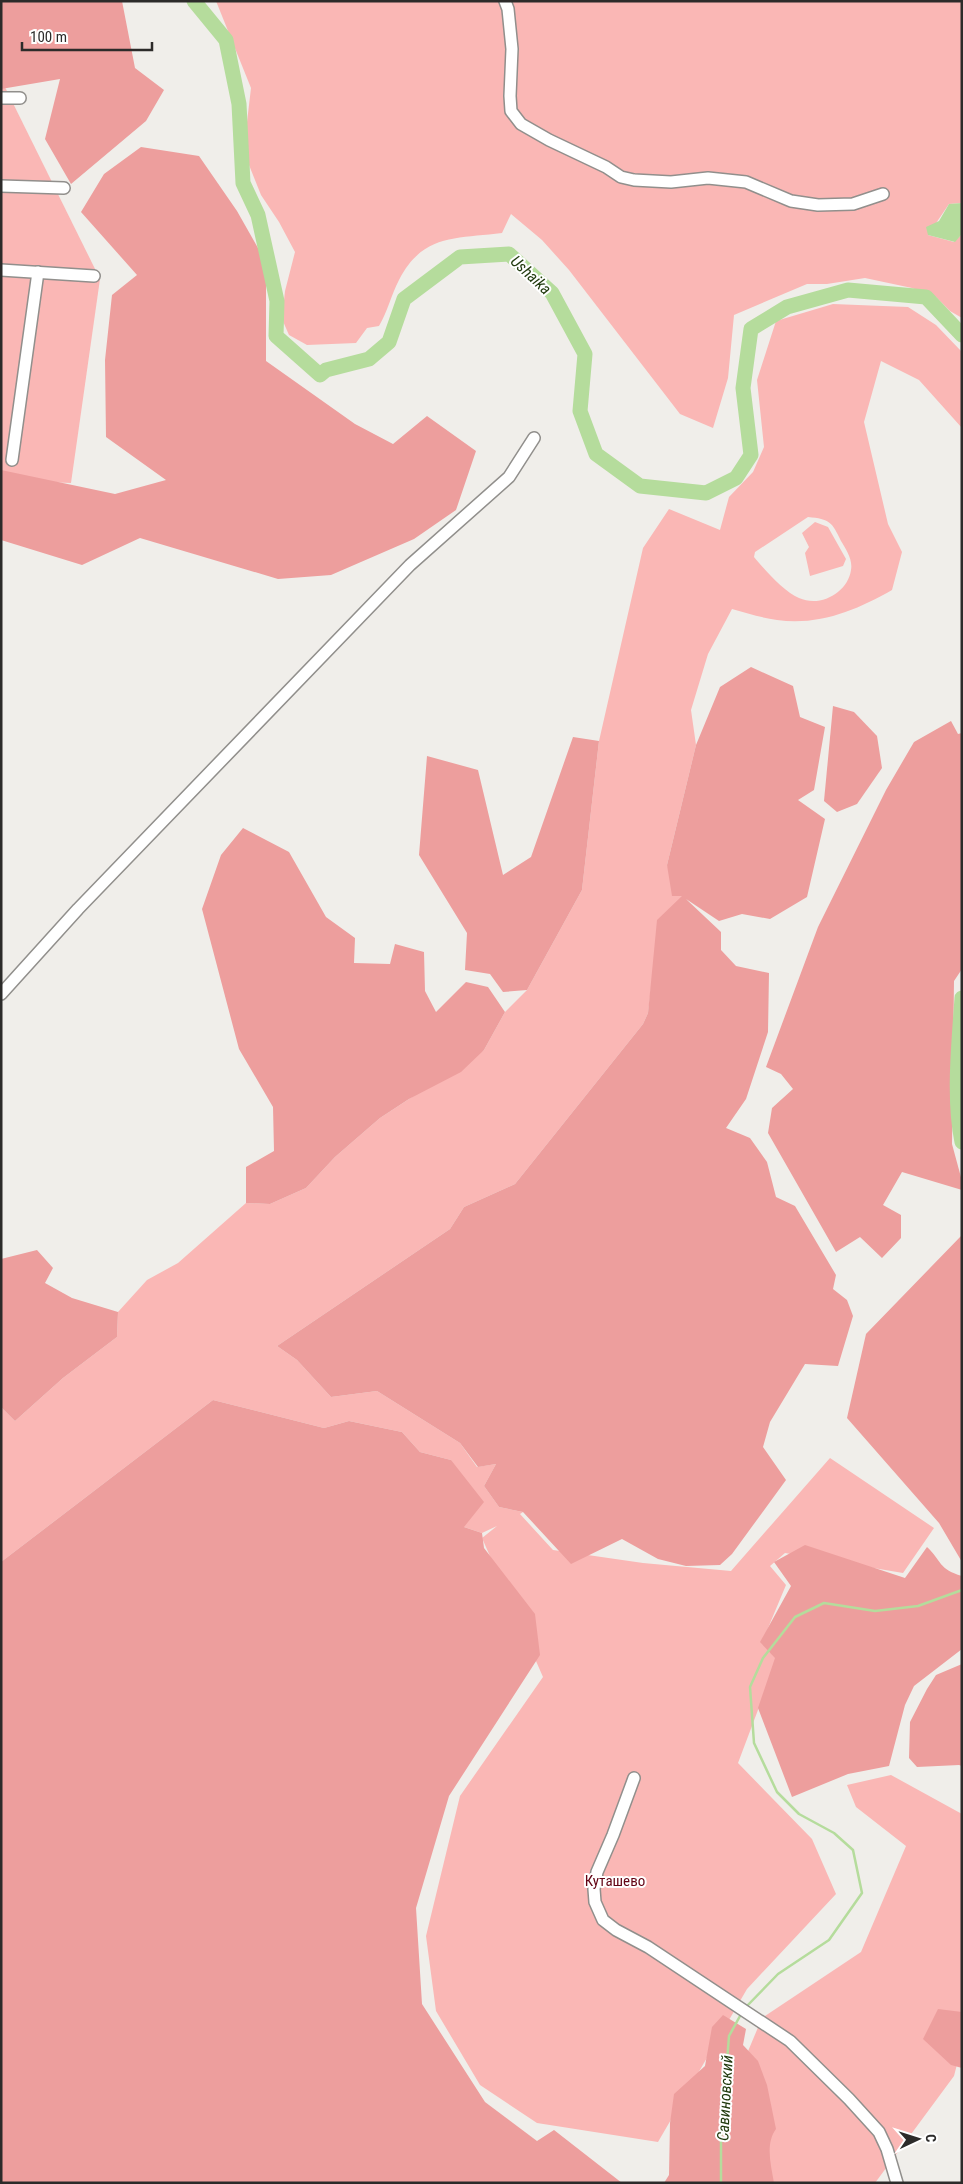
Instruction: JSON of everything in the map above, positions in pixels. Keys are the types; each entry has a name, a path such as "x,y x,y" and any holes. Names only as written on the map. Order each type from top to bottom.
{"street":[{"path":"505,1 508,9 512,49 510,96 512,112 521,124 549,140 606,167 622,177 634,180 671,182 708,178 746,182 791,201 818,205 853,204 883,194"},
{"path":"1,98 20,98"},
{"path":"1,186 64,188"},
{"path":"1,270 94,276"},
{"path":"12,460 38,272"},
{"path":"1,994 78,909 410,565 509,477 534,438"},
{"path":"634,1778 597,1872 594,1889 595,1902 603,1920 648,1947 790,2042 849,2099 879,2132 887,2149 897,2183"}],"green space":[{"path":"216,1 962,1 962,203 949,204 928,235 954,242 962,234 962,318 950,311 936,297 912,288 865,278 827,284 807,284 734,315 728,378 713,428 680,414 569,270 542,240 511,214 502,233 443,241 430,246 419,254 408,265 399,280 379,326 367,328 356,343 307,345 289,335 282,319 285,291 295,252 279,222 261,195 247,160 247,122 251,88"},
{"path":"1,79 100,279 71,483 1,480"},
{"name":"Куташево","path":"833,304 908,307 936,325 962,352 962,428 919,380 881,361 864,422 888,524 902,552 892,590 851,610 808,621 777,620 732,609 708,654 691,710 696,745 667,865 683,896 652,980 648,1013 643,1024 515,1184 464,1207 450,1229 277,1346 297,1360 331,1397 377,1391 460,1443 477,1467 496,1464 484,1486 499,1507 523,1512 520,1514 553,1550 643,1563 731,1571 830,1458 934,1528 903,1573 785,1553 770,1566 786,1585 763,1640 778,1657 738,1763 812,1839 836,1894 747,1989 658,2142 537,2123 480,2085 436,2011 426,1936 460,1796 543,1677 482,1538 497,1526 482,1533 464,1527 451,1460 420,1452 402,1432 349,1421 324,1428 213,1400 1,1562 1,1407 15,1421 63,1378 117,1337 118,1312 147,1280 178,1263 246,1203 270,1204 306,1188 335,1157 380,1118 484,1050 505,1012 527,990 582,890 599,741 643,548 669,509 720,530 729,497 753,472 764,447 757,380 776,321","holes":["808,517 826,520 835,530 849,555 851,570 845,585 832,596 816,601 807,601 787,591 754,557 755,552"]},
{"path":"815,522 828,527 846,559 843,566 810,576 805,553 809,547 802,533"},
{"path":"891,1775 962,1814 962,2045 954,2076 875,2183 764,2183 746,2056 762,2018 861,1952 906,1846 856,1807 847,1785"}],"shaded area":[{"path":"1,1 122,1 135,68 164,90 146,121 71,184 45,139 60,79 1,89"},
{"path":"141,147 199,156 237,211 266,262 266,361 355,424 393,444 427,416 476,451 456,510 414,539 331,575 278,579 140,538 82,565 1,540 1,470 115,494 166,480 106,437 105,360 112,295 137,275 81,212 104,174"},
{"path":"962,203 962,234 955,242 928,235 926,227 939,221 949,204"},
{"path":"751,667 793,686 800,717 825,727 814,790 798,800 825,819 807,897 770,919 742,914 719,921 686,899 721,932 721,950 736,966 769,973 768,1032 746,1099 726,1128 750,1138 767,1162 776,1197 795,1206 836,1275 833,1289 847,1300 853,1316 838,1366 805,1364 770,1422 763,1447 786,1480 732,1554 720,1565 686,1566 658,1559 622,1539 571,1564 523,1512 499,1507 484,1486 496,1464 478,1467 460,1443 377,1391 331,1397 297,1360 277,1346 450,1229 464,1207 515,1184 643,1024 648,1013 657,920 682,896 672,896 667,865 696,745 720,687"},
{"path":"833,706 854,712 877,736 882,768 857,804 837,812 824,801"},
{"path":"951,721 958,734 962,733 962,969 954,981 952,1144 962,1181 962,1190 902,1172 883,1205 901,1215 901,1238 882,1258 860,1237 836,1252 768,1133 772,1108 793,1089 781,1074 766,1067 818,927 886,790 914,742"},
{"path":"573,737 599,741 582,890 527,990 503,992 490,974 465,970 467,933 419,855 427,756 478,770 503,875 531,857"},
{"path":"243,828 289,852 326,917 355,938 354,963 390,964 395,944 424,952 425,991 436,1012 466,982 488,987 505,1012 484,1050 461,1072 409,1099 380,1118 335,1157 306,1188 270,1204 246,1203 246,1167 274,1151 273,1107 239,1049 202,909 221,855"},
{"path":"962,1235 962,1562 939,1523 847,1418 866,1334"},
{"path":"37,1250 53,1268 45,1283 72,1298 118,1312 117,1337 63,1378 15,1421 1,1407 1,1259"},
{"path":"213,1400 324,1428 349,1421 402,1432 420,1452 451,1460 484,1502 464,1527 482,1533 484,1548 535,1614 540,1655 449,1796 416,1908 422,2004 485,2102 537,2141 554,2130 622,2183 1,2183 1,1562"},
{"path":"805,1545 905,1578 927,1547 944,1567 962,1576 962,1649 914,1686 905,1705 889,1766 848,1774 792,1797 758,1708 775,1658 760,1642 791,1586 774,1562"},
{"path":"962,1664 962,1766 917,1767 909,1758 910,1722 936,1675"},
{"path":"938,2009 962,2012 962,2068 951,2065 923,2039"},
{"path":"723,2015 746,2029 743,2045 758,2061 767,2085 776,2129 770,2148 770,2162 774,2183 664,2183 669,2175 670,2123 674,2094 705,2066 712,2027"}],"waterway":[{"name":"Ushaika","path":"194,1 226,40 239,104 243,183 258,215 277,301 276,336 320,375 326,370 369,359 389,342 404,299 460,257 509,254 552,293 585,354 580,411 596,454 640,486 706,493 736,478 751,455 743,388 751,329 787,307 848,290 926,297 962,335"},
{"name":"Ushaika","path":"962,998 957,1089 962,1142"},
{"name":"Савиновский","path":"745,2008 778,1974 829,1940 862,1893 853,1850 834,1833 799,1814 777,1792 754,1743 750,1687 763,1658 795,1617 824,1603 875,1611 918,1606 962,1590"},
{"name":"Савиновский","path":"721,2183 721,2137 729,2036 740,2016"}]}
